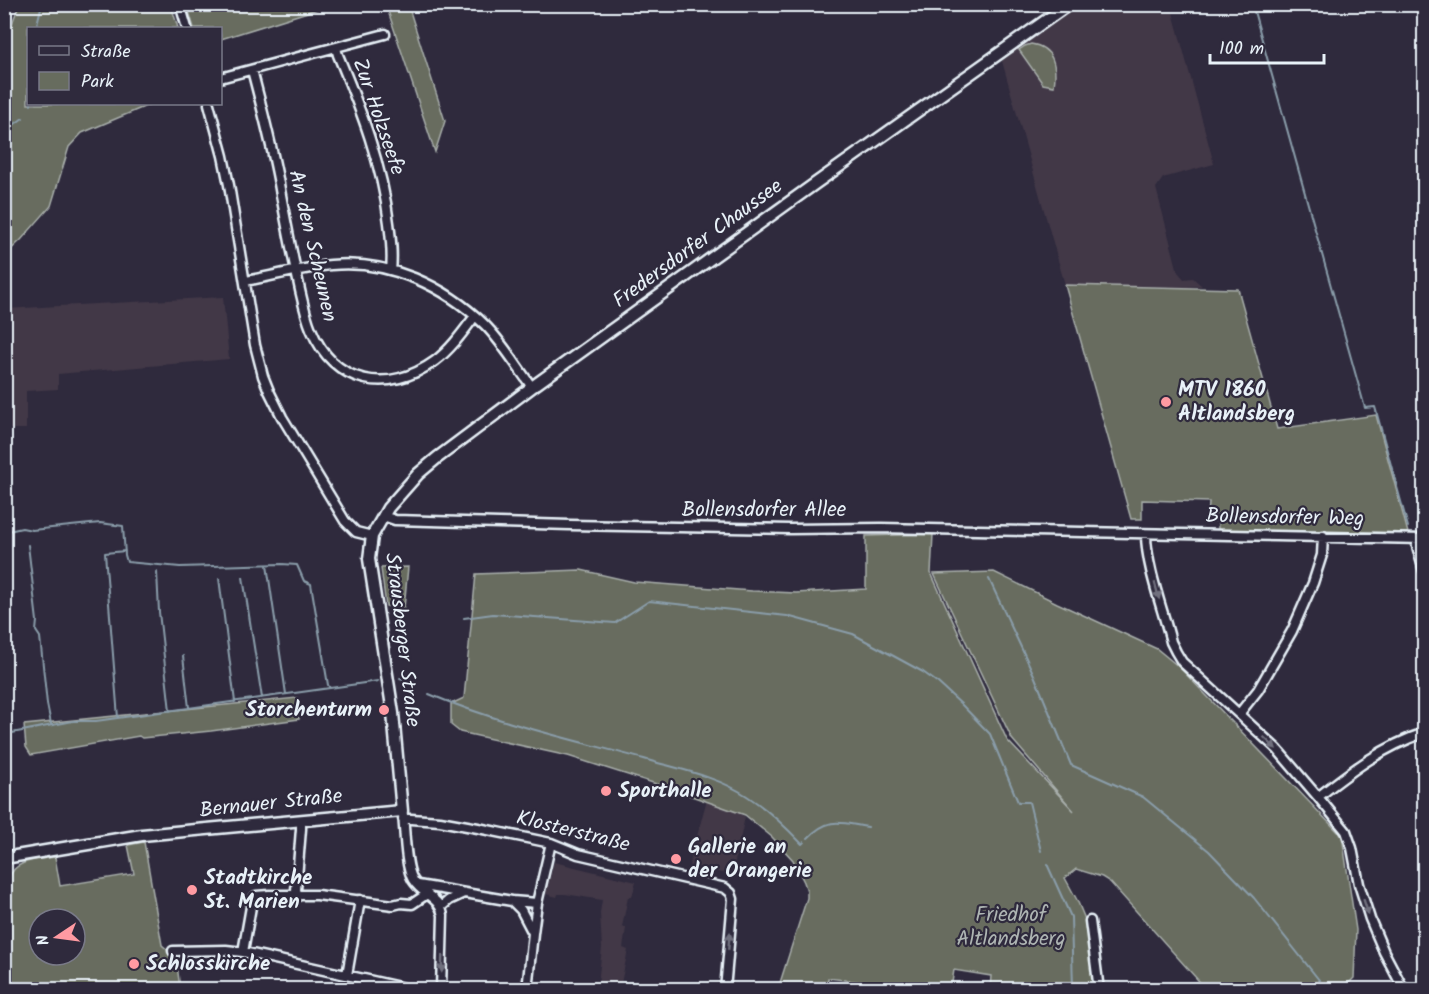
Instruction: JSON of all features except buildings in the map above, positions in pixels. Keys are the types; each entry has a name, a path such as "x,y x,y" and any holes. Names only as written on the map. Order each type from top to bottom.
{"main road":[{"name":"Fredersdorfer Chaussee","path":"372,536 401,491 418,474 532,387 1069,4"},
{"name":"Strausberger Straße","path":"372,536 370,570 392,705 403,815"},
{"name":"Bernauer Straße","path":"4,858 142,835 301,820 403,815"}],"street":[{"path":"180,4 187,27"},
{"name":"Zur Holzseefe","path":"222,78 385,34"},
{"name":"Zur Holzseefe","path":"336,48 364,120 380,171 391,239 391,270"},
{"name":"An den Scheunen","path":"252,70 272,145 296,271 308,320 316,340 332,361 341,369 363,379 384,381 399,378 422,369 434,361 450,347 475,316"},
{"name":"Strausberger Straße","path":"209,105 227,175 259,360 269,391 282,417 345,521 356,532 372,536"},
{"path":"245,281 338,265 371,266 391,270 428,284 475,316 495,336 532,387"},
{"name":"Bollensdorfer Allee","path":"383,516 395,520 570,525 790,529 881,528 1146,534"},
{"path":"1146,534 1150,563 1176,652 1188,668 1282,755 1346,831 1370,919 1404,990"},
{"name":"Bollensdorfer Weg","path":"1146,534 1421,539"},
{"path":"1239,714 1258,690 1292,632 1313,583 1322,555 1323,536"},
{"path":"1421,539 1417,546 1425,571"},
{"path":"1318,797 1382,751 1425,733"},
{"name":"Strausberger Straße","path":"403,815 408,867 412,878 441,907"},
{"name":"Klosterstraße","path":"403,815 411,819 440,821 551,843 573,852 725,888 731,893 732,906 725,990"},
{"path":"298,896 296,890 301,820"},
{"path":"527,990 537,903 551,843"},
{"path":"417,885 537,903"},
{"path":"441,990 443,915 441,907 464,892"},
{"path":"243,952 252,901 256,896 317,895 393,905 412,904 427,894"},
{"path":"347,975 360,900"},
{"path":"512,901 521,910 533,933"},
{"path":"1090,921 1099,990"},
{"path":"173,951 243,952 413,990"}],"shaded area":[{"path":"1076,5 1171,5 1214,164 1163,178 1156,188 1178,272 1184,279 1193,278 1202,286 1173,288 1065,285 1002,61"},
{"path":"223,297 229,359 58,374 58,389 26,391 26,429 5,429 5,309"},
{"path":"707,799 723,803 745,817 732,875 689,866"},
{"path":"554,862 636,882 632,897 628,897 622,927 626,928 623,948 628,950 620,988 598,984 602,948 600,913 602,900 565,894 558,894 557,897 546,894"}],"green space":[{"path":"187,4 330,5 222,39 222,27 194,27"},
{"path":"19,5 171,5 178,27 27,27 27,105 149,105 82,133 69,147 51,206 5,255 5,42"},
{"path":"386,5 408,5 445,121 435,152"},
{"path":"1031,44 1045,49 1052,59 1055,72 1054,86 1043,84 1019,50"},
{"path":"1065,285 1238,289 1277,429 1376,415 1408,533 1218,530 1218,521 1208,520 1209,502 1142,500 1142,519 1131,519"},
{"name":"Friedhof Altlandsberg","path":"933,534 931,573 1007,740 1074,811 1012,739 934,574 994,572 1157,649 1179,667 1342,836 1356,930 1354,978 1343,989 1206,989 1110,882 1102,877 1076,869 1065,878 1087,924 1096,989 990,989 991,976 954,970 951,989 899,989 828,978 826,989 778,989 807,898 807,891 793,860 772,837 745,815 568,756 460,732 451,725 451,704 464,698 476,574 581,570 634,582 752,591 796,593 866,589 866,536"},
{"path":"408,567 404,608 386,606 381,568"},
{"path":"297,698 299,719 211,731 142,738 139,736 31,755 26,747 24,725"},
{"path":"144,842 162,945 176,957 180,989 5,990 9,879 16,868 34,860 55,857 60,886 134,874 128,845"}],"waterway":[{"path":"36,27 42,4"},
{"path":"1252,4 1365,408 1375,407 1408,527"},
{"path":"4,132 23,118"},
{"path":"4,532 22,528 32,530 100,523 123,526 127,562 180,567 297,565 304,581 311,584 330,688 378,681"},
{"path":"28,545 37,621 36,631 40,637 51,724"},
{"path":"118,718 105,553 125,551"},
{"path":"267,565 286,694"},
{"path":"157,572 170,711"},
{"path":"243,577 262,698"},
{"path":"219,578 235,702"},
{"path":"989,579 1034,675 1071,765 1143,797 1209,851 1254,898 1327,990"},
{"path":"464,618 493,614 615,623 649,601 787,616 853,634 923,672 961,704 990,734 1018,802 1029,802 1041,851"},
{"path":"183,656 189,708"},
{"path":"400,678 416,683"},
{"path":"4,731 12,733 73,721 96,721 330,688"},
{"path":"429,694 508,722 684,770 723,783 754,801 776,818 802,844 804,842"},
{"path":"808,838 822,826 829,824 843,823 868,827"},
{"path":"1047,864 1071,917 1073,988"}],"place":[{"name":"MTV 1860 Altlandsberg","path":"1166,402"},
{"name":"Storchenturm","path":"384,710"},
{"name":"Sporthalle","path":"606,791"},
{"name":"Gallerie an der Orangerie","path":"676,859"},
{"name":"Stadtkirche St. Marien","path":"192,890"},
{"name":"Schlosskirche","path":"134,964"}]}
